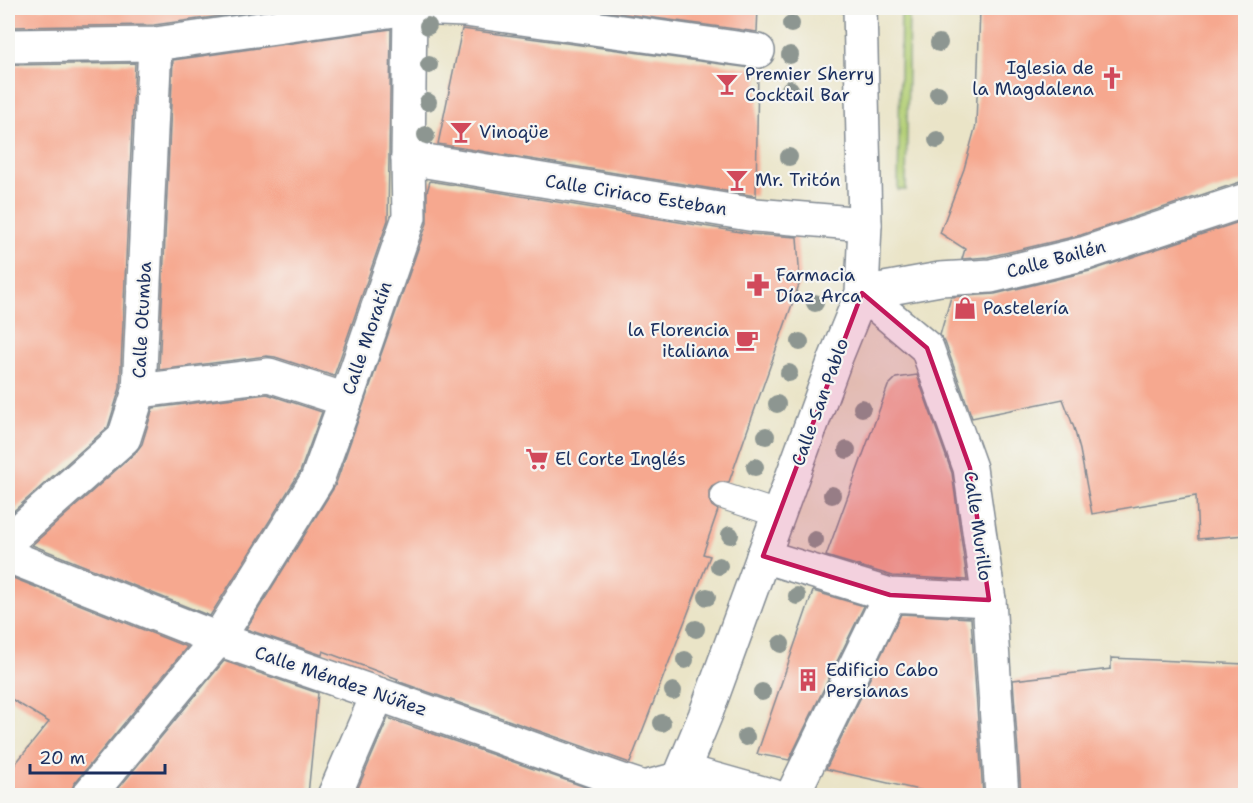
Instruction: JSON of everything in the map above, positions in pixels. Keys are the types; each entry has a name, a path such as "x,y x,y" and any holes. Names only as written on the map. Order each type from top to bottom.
{"street":[{"path":"8,45 156,44 411,8 465,10 758,51"},
{"name":"Calle Moratín","path":"88,795 218,639 317,480 409,216 411,8"},
{"name":"Calle San Pablo","path":"675,787 705,716 836,357 862,293 865,224 860,8"},
{"name":"Calle Otumba","path":"8,541 124,438 139,391 156,44"},
{"name":"Calle Ciriaco Esteban","path":"408,158 755,215 865,224"},
{"name":"Calle Bailén","path":"862,293 940,279 992,276 1086,253 1245,201"},
{"name":"Calle Murillo","path":"862,293 927,348 970,468 988,600 1002,795"},
{"path":"139,391 269,375 346,400"},
{"name":"Calle Méndez Núñez","path":"8,556 218,639 644,788 675,787 702,776 773,795"},
{"path":"763,556 890,595 988,600"},
{"path":"792,795 890,595"},
{"path":"334,795 378,694"}],"lane":[{"path":"723,496 778,514"}],"highlighted area":[{"path":"862,293 927,348 970,468 989,600 890,595 763,556"}],"green space":[{"path":"901,8 909,8 906,190 898,190"}],"building":[{"path":"8,8 279,8 154,25 8,27"},
{"path":"582,8 758,8 757,32"},
{"name":"Iglesia de la Magdalena","path":"980,8 1245,8 1245,182 1081,235 988,257 962,259 965,249 940,233 964,169 976,125"},
{"path":"391,29 388,220 334,376 267,356 159,370 173,60"},
{"path":"462,29 758,69 756,196 438,144"},
{"path":"135,63 120,388 108,427 8,516 8,65"},
{"name":"El Corte Inglés","path":"430,181 752,234 797,237 800,282 729,482 719,482 709,491 709,500 718,510 703,554 710,556 630,763 397,681 398,679 323,651 322,655 246,629 335,486 427,223 427,192"},
{"path":"1245,220 1245,535 1198,539 1196,496 1092,514 1080,450 1063,399 972,418 945,342 940,335 951,297 995,294 1090,271"},
{"path":"917,375 952,473 967,580 893,576 826,556 888,386 896,378"},
{"path":"267,394 322,412 300,472 210,616 32,545 136,452 142,444 153,408"},
{"path":"8,576 187,647 74,784 70,795 8,795 8,773 49,722 8,697"},
{"name":"Edificio Cabo Persianas","path":"813,591 864,606 789,760 757,754"},
{"path":"901,614 971,618 983,795 941,795 826,769"},
{"path":"1111,658 1245,664 1245,795 1021,795 1013,680 1111,669"},
{"path":"224,661 318,693 308,795 113,795"},
{"path":"388,718 608,795 355,795"}],"place":[{"name":"Iglesia de la Magdalena","path":"1112,78"},
{"name":"Premier Sherry Cocktail Bar","path":"727,84"},
{"name":"Vinoqüe","path":"461,132"},
{"name":"Mr. Tritón","path":"737,180"},
{"name":"Farmacia Díaz Arca","path":"758,285"},
{"name":"Pastelería","path":"965,308"},
{"name":"la Florencia italiana","path":"747,340"},
{"name":"El Corte Inglés","path":"537,459"},
{"name":"Edificio Cabo Persianas","path":"808,680"}]}
